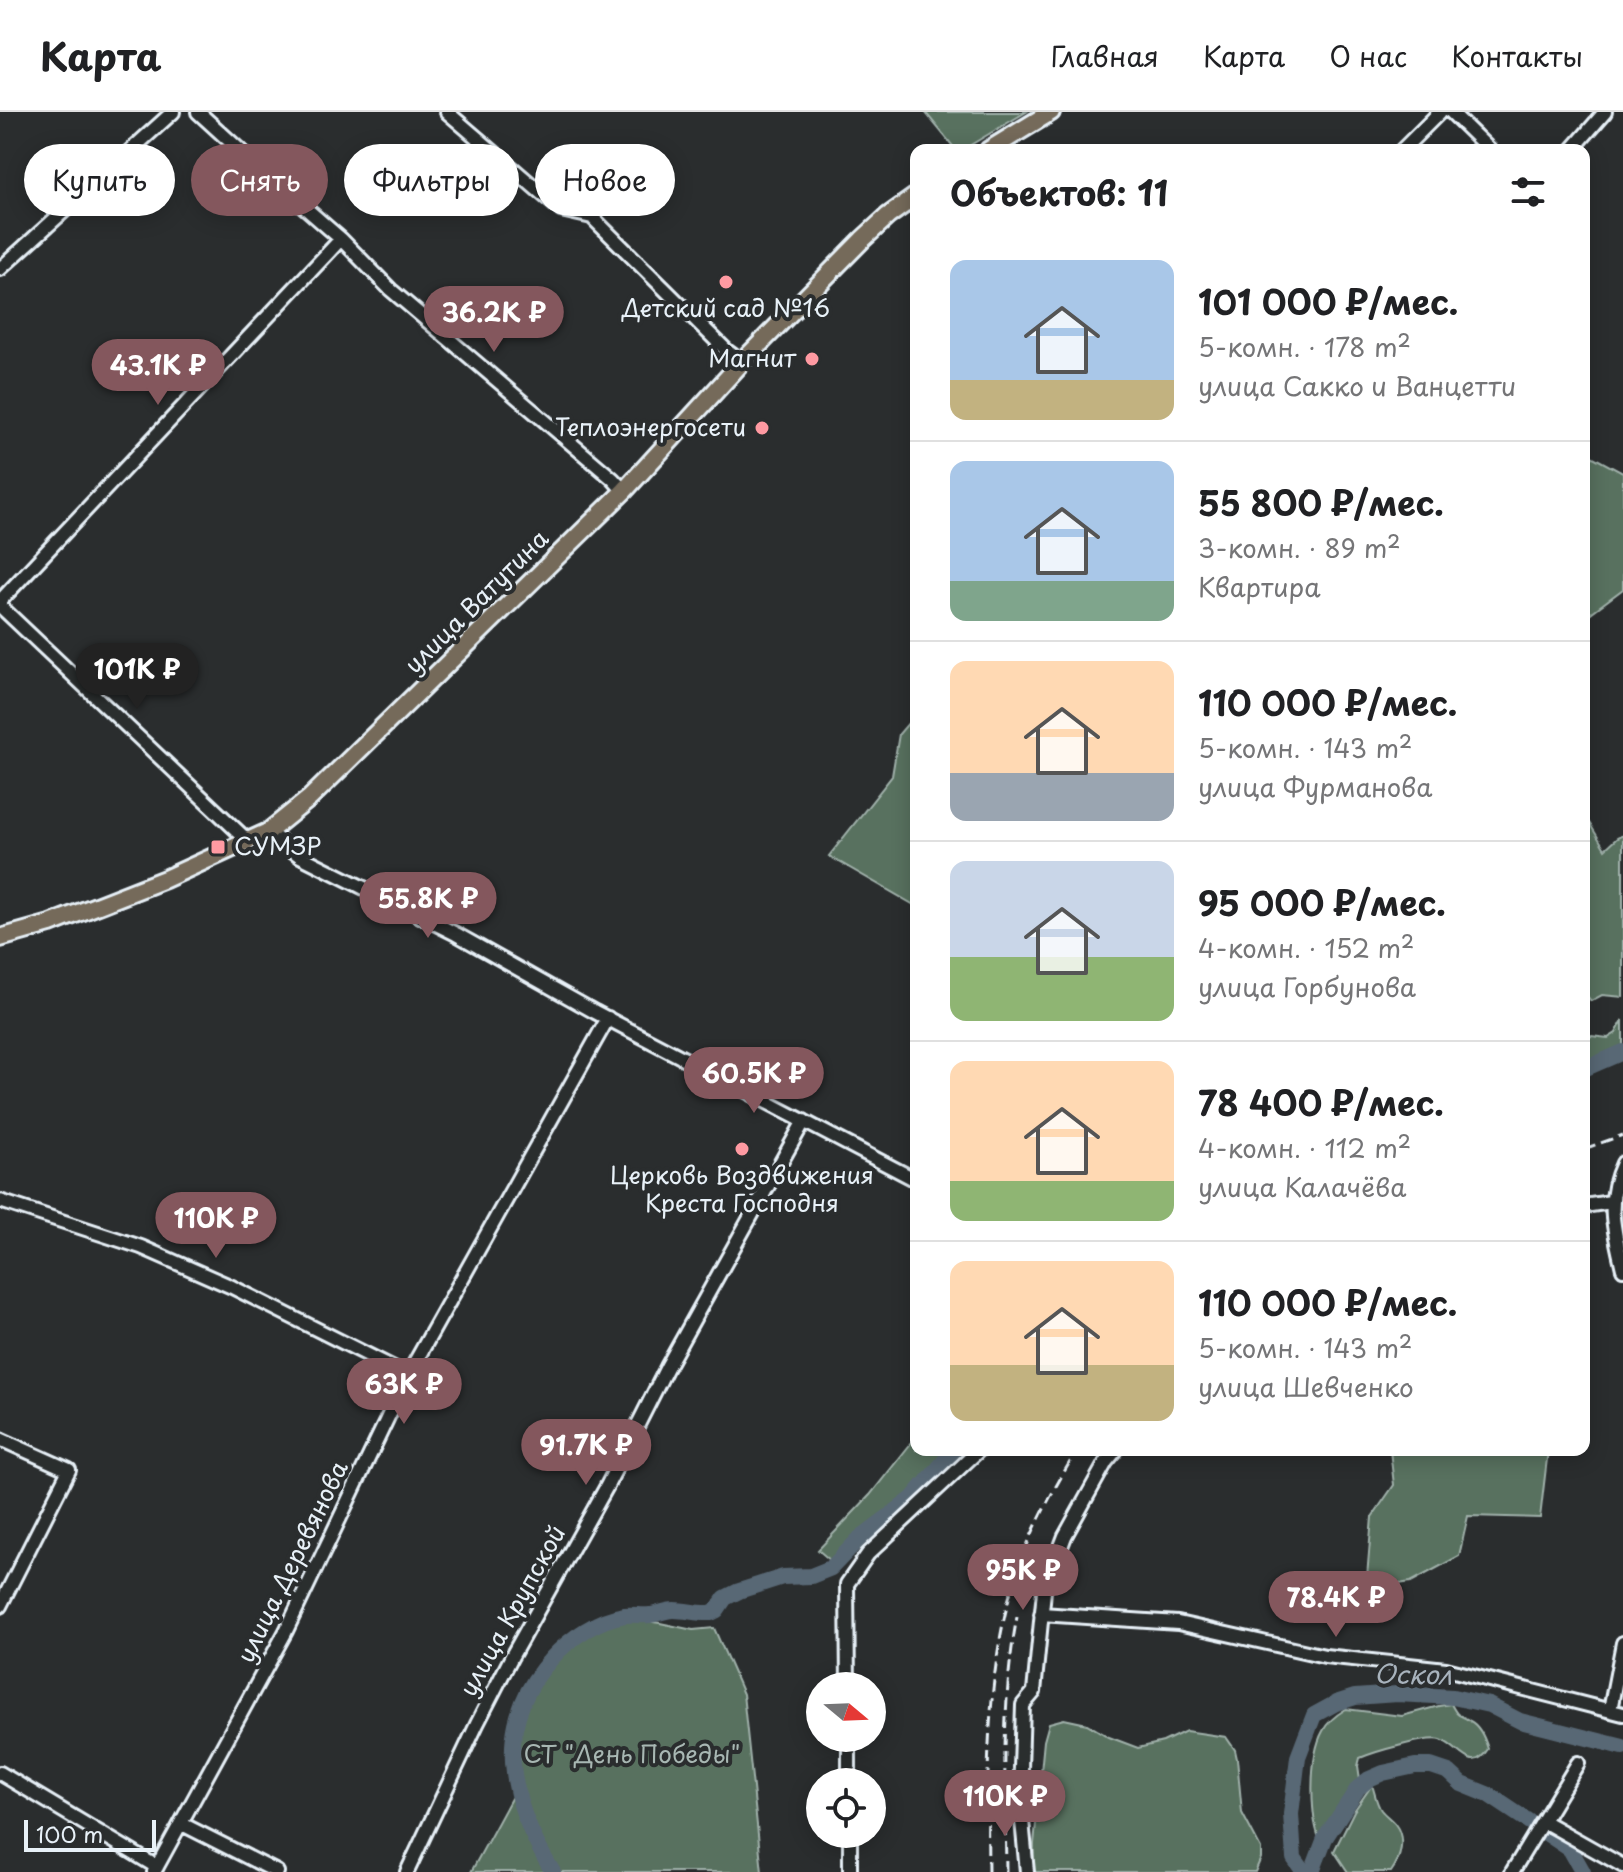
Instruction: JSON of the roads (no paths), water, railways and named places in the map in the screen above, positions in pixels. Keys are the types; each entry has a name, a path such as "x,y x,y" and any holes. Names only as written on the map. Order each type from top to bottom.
{"main road":[{"path":"999,144 1051,112"},
{"name":"улица Ватутина","path":"0,938 64,919 165,879 268,832 326,784 624,491 742,362 862,240 910,200"}],"street":[{"path":"0,269 173,112"},
{"path":"198,112 341,239 391,290 624,491"},
{"path":"447,112 561,210 592,217 727,351 742,362"},
{"path":"1408,144 1440,112"},
{"path":"1451,112 1484,144"},
{"path":"1577,144 1605,112"},
{"path":"248,841 0,603 341,239"},
{"path":"268,832 300,856 456,934 910,1177"},
{"name":"улица Деревянова","path":"156,1870 286,1631 408,1375 608,1018"},
{"name":"улица Крупской","path":"407,1872 512,1656 607,1486 667,1367 804,1121"},
{"path":"1623,1163 1611,1202 1618,1221 1623,1269"},
{"path":"0,1201 141,1247 232,1287 408,1375"},
{"path":"1590,1205 1611,1202"},
{"path":"0,1439 69,1470 0,1606"},
{"path":"848,1672 847,1584 868,1554 973,1456"},
{"path":"1027,1872 1020,1800 1023,1705 1034,1692 1044,1591 1062,1560 1065,1536 1111,1456"},
{"path":"1041,1614 1178,1623 1325,1656 1446,1669 1616,1712 1623,1643"},
{"path":"1512,1872 1578,1763"},
{"path":"0,1773 156,1870"},
{"path":"182,1824 277,1872"},
{"path":"1540,1825 1623,1866"},
{"path":"850,1848 850,1872"}],"waterway":[{"path":"1590,1066 1623,1052"},
{"path":"553,1872 526,1818 517,1791 513,1764 514,1736 520,1709 533,1683 552,1658 585,1630 615,1617 674,1610 711,1613 725,1598 739,1591 783,1577 811,1576 831,1568 860,1538 912,1499 949,1456"},
{"name":"Оскол","path":"1304,1872 1294,1858 1291,1814 1298,1757 1314,1715 1336,1703 1355,1697 1397,1694 1453,1697 1489,1705 1520,1721 1623,1747"},
{"path":"1312,1872 1325,1838 1358,1788 1383,1773 1415,1766 1431,1766 1449,1772 1462,1784 1489,1795 1570,1849 1583,1872"}],"railway":[{"path":"1590,1147 1623,1135"},
{"path":"988,1872 992,1697 1002,1628 1010,1594 1030,1538 1074,1456"},
{"path":"1006,1872 1006,1712 1017,1617"}],"place":[{"name":"Детский сад №16","path":"726,282"},
{"name":"Магнит","path":"812,359"},
{"name":"Теплоэнергосети","path":"762,428"},
{"name":"СУМЗР","path":"218,847"},
{"name":"Церковь Воздвижения Креста Господня","path":"742,1149"}],"park label":[{"name":"СТ \"День Победы\"","path":"632,1755"}]}
